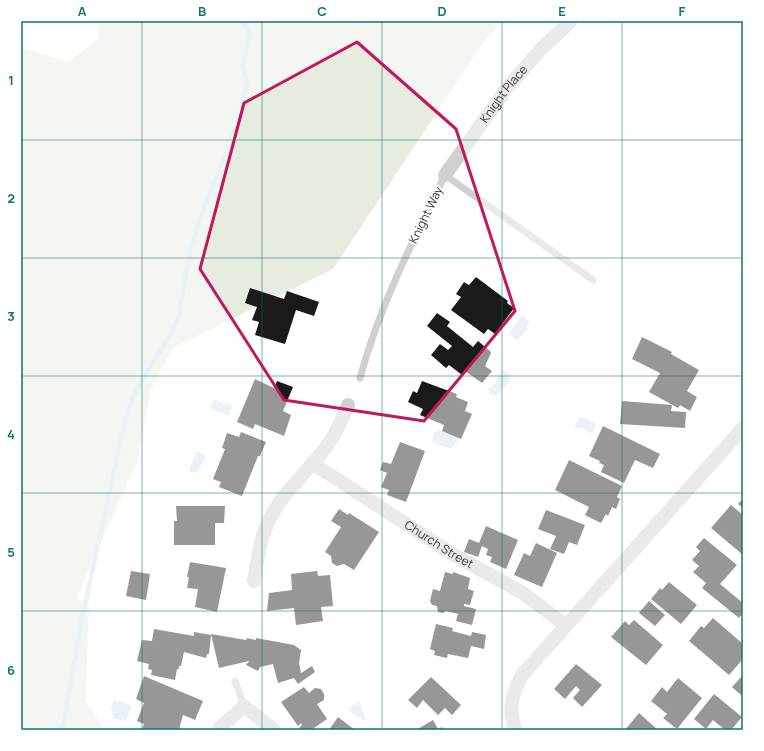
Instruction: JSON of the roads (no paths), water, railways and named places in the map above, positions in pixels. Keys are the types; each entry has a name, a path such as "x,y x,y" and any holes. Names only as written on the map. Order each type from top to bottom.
{"street":[{"name":"Knight Place","path":"445,175 507,88 543,47 571,21"},
{"path":"254,581 259,547 266,526 278,505 334,434 348,405"},
{"path":"516,730 512,722 511,706 513,691 531,662 743,428"},
{"name":"Church Street","path":"312,463 454,555 523,593 565,625"},
{"path":"219,730 244,706 274,730"}],"lane":[{"name":"Knight Way","path":"360,378 375,326 445,175 593,280"},
{"path":"235,681 244,706"}],"water":[{"path":"522,315 530,322 526,327 528,329 517,340 509,334"},
{"path":"503,371 506,371 510,375 510,381 498,395 490,395 488,389 496,382 498,375"},
{"path":"216,400 222,403 230,404 232,408 229,416 210,408 213,401"},
{"path":"583,417 596,424 592,433 588,432 584,428 576,427 575,424 579,418"},
{"path":"439,430 457,437 458,440 451,449 432,442 434,433"},
{"path":"197,451 204,454 205,460 201,464 199,472 190,472 189,469"},
{"path":"115,700 132,706 126,721 114,719 111,707"},
{"path":"359,701 361,705 358,706 361,706 366,720 364,721 348,710 353,704 356,705 355,703"}],"waterway":[{"path":"59,730 63,726 81,624 120,443 130,404 141,382 171,334 179,315 190,251 200,219 241,114 247,81 243,66 250,33 242,21"}]}
